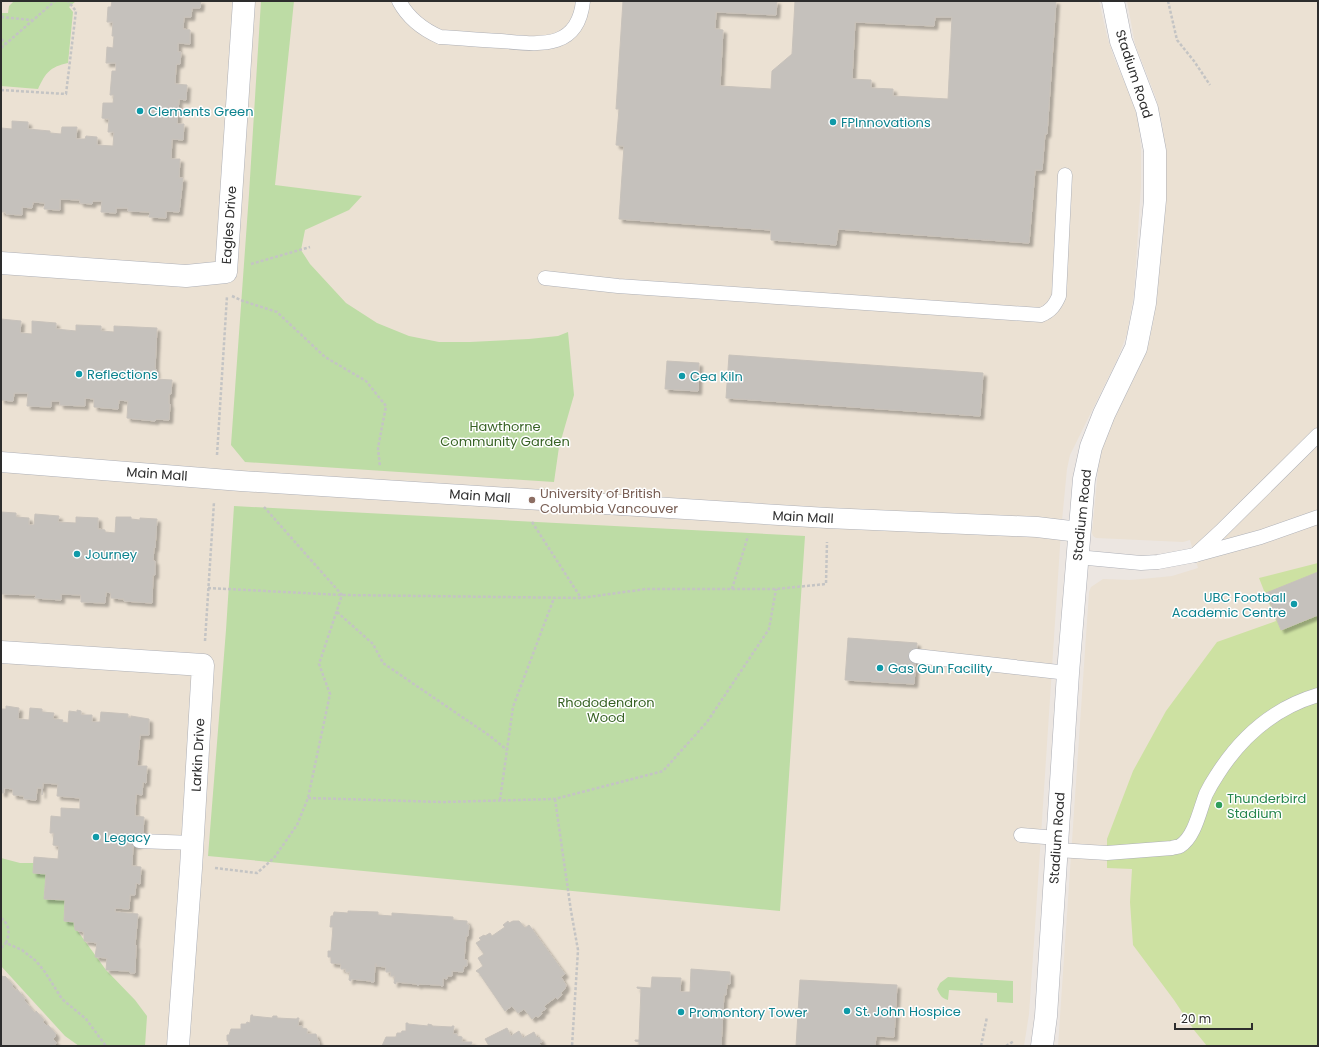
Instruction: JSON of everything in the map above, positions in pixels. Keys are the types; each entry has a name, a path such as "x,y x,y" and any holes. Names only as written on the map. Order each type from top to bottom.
{"street":[{"name":"Eagles Drive","path":"1,263 186,276 226,272 244,1"},
{"name":"Stadium Road","path":"1042,1046 1046,1016 1068,673 1084,479 1091,447 1104,414 1136,348 1145,303 1155,200 1154,151 1147,109 1121,41 1113,1"},
{"name":"Main Mall","path":"1,462 242,481 754,514 1037,527 1079,532"},
{"name":"Larkin Drive","path":"1,652 203,665 193,843 178,1046"}],"lane":[{"path":"399,1 414,22 428,32 440,37 539,44 557,41 568,34 579,21 583,1"},
{"path":"545,278 618,286 1041,315 1048,312 1056,305 1059,296 1065,175"},
{"path":"1195,555 1318,435"},
{"path":"1077,557 1141,563 1158,562 1195,555 1261,537 1318,517"},
{"path":"916,656 1068,673"},
{"path":"1022,835 1057,844 1107,853 1172,848 1181,845 1193,831 1207,793 1217,775 1229,757 1243,741 1258,726 1275,714 1294,703 1318,695"},
{"path":"139,841 193,843"}],"path":[{"path":"1,48 55,1"},
{"path":"1,90 66,94 76,11 68,1"},
{"path":"1168,1 1177,40 1194,61 1210,85"},
{"path":"1,17 33,20"},
{"path":"1,39 6,44"},
{"path":"226,272 310,247"},
{"path":"227,294 277,312 325,357 366,380 386,406 378,448 383,490"},
{"path":"242,481 342,596"},
{"path":"516,498 581,598"},
{"path":"732,589 754,514"},
{"path":"208,588 342,596 581,598 646,589 776,589 826,584 827,518"},
{"path":"308,798 443,802 554,799 663,771 707,722 768,629 776,589"},
{"path":"191,868 219,868 257,873 274,858 297,825 308,798 330,694 319,664 342,596"},
{"path":"500,800 513,707 554,598"},
{"path":"337,612 373,644 383,663 490,736 507,750"},
{"path":"554,799 578,950 572,1046"},
{"path":"1,918 8,927 9,935 6,943 1,948"},
{"path":"6,943 22,950 36,961 45,972 62,999 86,1019 106,1046"},
{"path":"981,1046 987,1017"},
{"path":"1006,1046 1014,1041"}],"shaded area":[{"name":"University of British Columbia Vancouver","path":"1,1 1099,1 1114,58 1132,99 1139,124 1141,185 1134,294 1127,334 1117,360 1070,455 1067,469 1061,531 1029,1014 1024,1046 1,1046"},
{"path":"1127,1 1318,1 1318,1046 1058,1046 1089,592 1091,587 1103,579 1130,580 1172,576 1198,568 1190,540 1183,542 1096,538 1092,533 1099,460 1103,443 1119,403 1142,361 1149,342 1156,295 1165,147 1162,123 1156,98 1135,44"}],"green space":[{"path":"14,1 76,1 69,7 73,12 68,63 57,66 49,71 38,89 1,86 1,13 8,13 9,6"},
{"name":"Hawthorne Community Garden","path":"261,1 294,1 275,185 362,196 349,210 305,230 301,250 310,264 346,303 377,323 409,336 439,342 470,342 529,339 558,336 568,332 574,395 559,447 554,482 245,462 231,445"},
{"name":"Rhododendron Wood","path":"234,506 805,536 780,911 208,856 226,630"},
{"name":"Thunderbird Stadium","path":"1318,563 1318,1046 1207,1046 1133,945 1130,902 1132,869 1107,868 1107,839 1133,771 1166,711 1217,642 1276,621 1259,578"},
{"path":"1,858 20,863 34,863 46,874 44,899 65,900 64,921 74,922 74,926 106,970 135,1000 147,1016 145,1046 79,1046 65,1036 1,966"},
{"path":"948,977 1013,981 1013,1003 997,1002 997,993 949,990 948,1000 941,996 937,989 940,983"}],"building":[{"name":"Clements Green","path":"112,1 201,1 200,8 192,8 191,17 184,17 183,29 190,30 190,44 178,43 178,52 181,52 180,64 177,64 176,66 175,84 187,85 186,100 179,99 177,124 184,124 183,140 172,139 171,159 180,159 179,178 183,178 179,212 166,211 166,218 149,217 150,212 128,211 128,208 116,208 116,213 101,212 102,201 93,201 92,204 80,203 80,200 60,199 60,210 44,209 45,203 33,202 32,208 22,207 22,215 6,214 6,212 1,212 1,128 12,129 12,121 28,122 28,129 50,131 50,133 61,134 62,127 77,127 76,139 85,139 86,136 97,137 97,145 113,146 114,132 108,132 109,119 102,118 103,103 113,103 114,95 110,95 112,71 116,71 116,63 106,63 107,47 113,48 113,22 107,22 108,7 111,7"},
{"name":"FPInnovations","path":"623,1 777,1 776,15 716,12 715,29 723,30 720,86 771,89 772,71 792,54 795,1 1056,1 1047,134 1045,134 1042,170 1035,170 1029,243 838,229 836,245 771,240 771,230 619,219 624,146 616,145 619,109 616,109","holes":["935,17 952,17 948,99 893,96 893,89 871,88 871,80 852,79 855,22 934,26"]},
{"name":"Reflections","path":"1,319 21,321 20,333 32,334 32,321 56,323 56,329 76,331 76,325 101,326 101,331 114,332 114,326 157,328 156,379 172,380 171,394 169,394 169,420 156,419 155,421 127,418 128,401 119,400 118,409 94,407 94,399 85,398 85,406 60,405 60,401 51,401 51,407 27,406 28,393 14,393 13,401 1,400"},
{"path":"729,355 983,373 980,416 726,398"},
{"name":"Cea Kiln","path":"667,361 699,363 698,391 665,389"},
{"name":"Journey","path":"1,512 16,513 16,517 29,518 29,525 34,525 35,514 59,516 58,522 76,523 76,517 98,518 98,529 105,530 105,532 115,533 116,517 131,517 131,519 140,520 140,518 157,519 153,561 155,561 155,575 153,575 152,603 124,601 124,599 111,598 111,593 106,592 105,603 81,602 81,595 61,594 61,600 35,598 36,595 1,594"},
{"name":"UBC Football Academic Centre","path":"1318,572 1318,615 1281,630 1266,593"},
{"name":"Gas Gun Facility","path":"848,638 917,643 914,684 845,680"},
{"name":"Legacy","path":"6,706 19,708 18,719 29,720 30,708 42,709 42,712 54,713 53,719 63,720 62,722 68,723 69,711 77,712 77,710 81,711 81,715 92,715 92,722 100,722 101,712 128,714 128,718 131,718 131,716 149,719 149,735 140,735 137,766 147,766 146,783 143,782 142,795 136,794 135,816 144,817 143,833 139,833 138,845 133,845 132,866 141,867 140,884 136,883 135,895 130,895 129,909 115,908 115,912 138,914 135,945 135,973 130,973 130,971 106,970 107,958 95,957 97,943 84,941 84,932 75,930 74,922 64,921 65,900 44,899 46,874 33,873 34,857 58,859 59,846 53,845 54,833 50,833 51,816 61,817 61,808 80,809 80,798 57,796 58,784 43,783 42,795 42,788 37,788 36,800 24,799 24,796 13,795 13,789 4,788 4,793 1,793 1,709 6,709"},
{"path":"348,911 378,912 378,915 392,916 392,913 453,917 453,920 467,921 467,925 469,925 468,936 466,936 464,960 467,960 467,966 464,966 463,972 452,971 452,976 447,976 447,979 443,978 443,986 417,985 396,982 396,984 394,983 395,976 391,976 391,972 386,972 386,967 376,966 377,964 375,964 374,982 351,979 351,981 349,980 350,972 346,972 346,969 341,969 341,964 331,963 331,957 328,957 328,951 331,951 333,927 330,927 331,916 333,916 334,912 348,913"},
{"path":"508,921 509,923 519,921 525,928 529,925 565,974 561,977 566,985 565,989 561,993 562,995 557,999 556,997 544,1006 546,1009 541,1012 542,1014 532,1019 524,1009 518,1013 512,1006 505,1011 479,973 476,971 483,966 478,958 484,954 476,943 481,940 479,938 490,933 492,936 505,927 503,925"},
{"name":"Promontory Tower","path":"691,969 730,972 730,984 727,984 726,995 724,994 721,1046 639,1046 639,1042 635,1040 639,1040 641,989 637,987 651,988 652,977 681,978 680,992 690,992"},
{"path":"5,976 13,985 12,986 16,991 17,989 35,1013 36,1011 44,1020 43,1022 56,1034 54,1035 56,1036 53,1039 57,1043 53,1046 1,1046 1,977"},
{"name":"St. John Hospice","path":"800,980 897,985 894,1037 876,1036 875,1046 796,1046"},
{"path":"251,1015 272,1018 273,1016 277,1016 277,1018 299,1018 298,1026 302,1026 302,1028 307,1029 307,1034 316,1034 319,1041 319,1046 228,1046 229,1041 227,1041 227,1035 229,1035 231,1029 241,1029 241,1024 246,1024 247,1022 250,1023"},
{"path":"406,1023 428,1026 428,1024 432,1026 454,1026 453,1034 457,1034 457,1036 462,1037 462,1042 472,1042 471,1045 473,1046 382,1046 386,1037 396,1037 397,1033 406,1031"},
{"path":"507,1028 511,1036 519,1031 523,1038 534,1032 537,1038 539,1037 542,1042 539,1043 541,1046 489,1046 485,1039"}],"place":[{"name":"Clements Green","path":"140,111"},
{"name":"FPInnovations","path":"833,122"},
{"name":"Reflections","path":"79,374"},
{"name":"Cea Kiln","path":"682,376"},
{"name":"University of British Columbia Vancouver","path":"532,500"},
{"name":"Journey","path":"77,554"},
{"name":"UBC Football Academic Centre","path":"1294,604"},
{"name":"Gas Gun Facility","path":"880,668"},
{"name":"Thunderbird Stadium","path":"1219,805"},
{"name":"Legacy","path":"96,837"},
{"name":"St. John Hospice","path":"847,1011"},
{"name":"Promontory Tower","path":"681,1012"}]}
